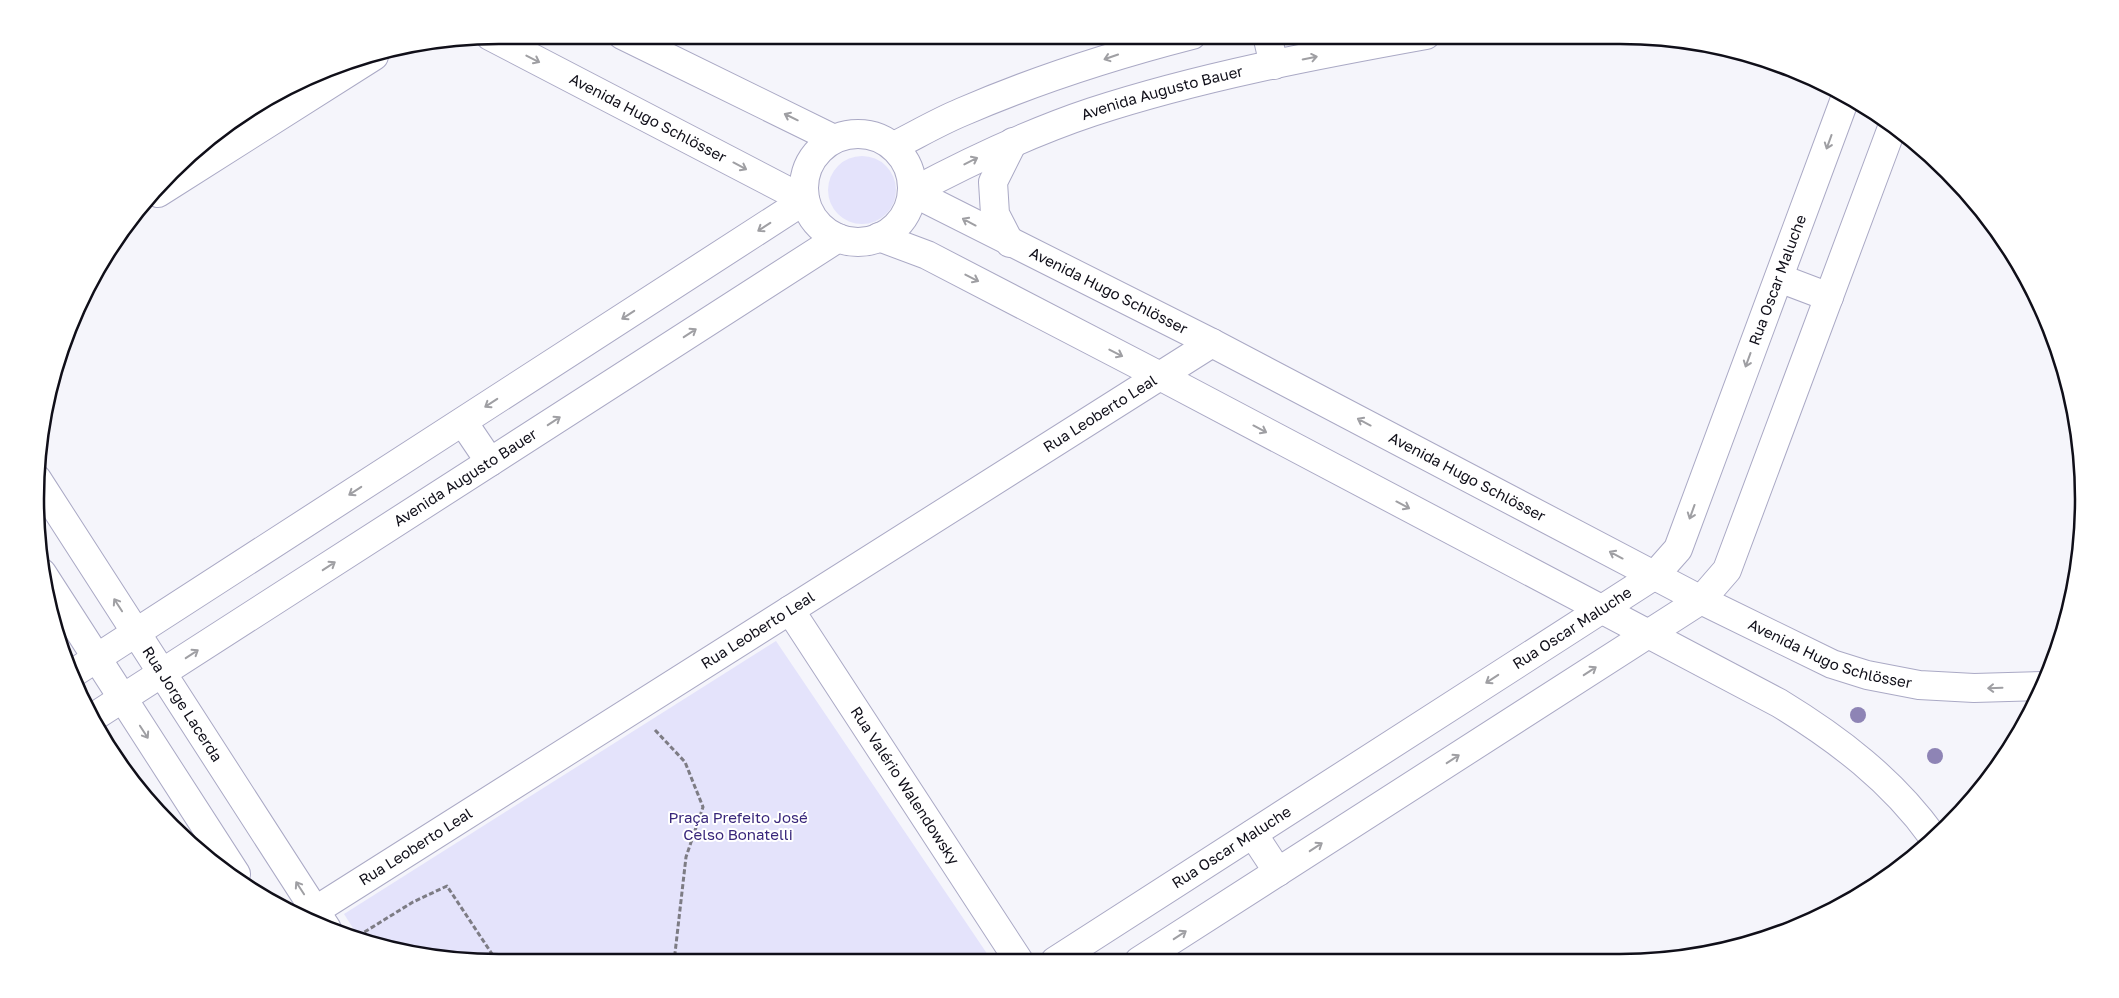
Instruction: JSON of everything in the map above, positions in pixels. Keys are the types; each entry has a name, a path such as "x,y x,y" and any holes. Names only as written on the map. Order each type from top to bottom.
{"street":[{"name":"Avenida Hugo Schlösser","path":"505,44 805,200"},
{"path":"640,44 834,139"},
{"path":"894,146 960,112 1031,84 1129,51 1157,44"},
{"path":"1269,44 1274,65"},
{"name":"Avenida Augusto Bauer","path":"912,192 972,160 1091,112 1168,90 1274,65 1380,44"},
{"path":"169,186 357,67"},
{"name":"Rua Oscar Maluche","path":"1066,954 1655,575 1678,549 1844,103"},
{"path":"1150,954 1701,600 1727,570 1890,133"},
{"path":"850,134 865,134 880,138 894,146 905,159 911,175 912,192 902,219 892,230 866,242 838,238 823,229 812,216 805,200 804,182 809,165 820,149 834,139 850,134"},
{"path":"1010,243 995,214 993,182 1013,142"},
{"name":"Avenida Hugo Schlösser","path":"912,192 1010,243 1212,342 1701,600 1832,664 1867,675 1919,685 1974,688 2035,686"},
{"path":"86,665 805,200"},
{"path":"879,237 927,255 1779,702 1853,752 1892,786 1929,832"},
{"name":"Avenida Augusto Bauer","path":"98,714 838,238"},
{"path":"1779,278 1829,297"},
{"name":"Rua Leoberto Leal","path":"318,917 790,610 1212,342"},
{"path":"463,422 490,462"},
{"name":"Rua Jorge Lacerda","path":"44,490 312,914"},
{"path":"55,600 86,665 123,698 232,867"},
{"name":"Rua Valério Walendowsky","path":"790,610 1014,954"},
{"path":"1253,834 1278,872"}],"path":[{"path":"654,728 686,762 703,807 686,857 675,954"},
{"path":"363,933 413,902 447,886 492,954"}],"green space":[{"path":"855,156 869,156 881,161 891,171 896,183 896,197 891,209 881,219 869,224 855,224 843,219 833,209 828,197 828,183 833,171 843,161"},
{"name":"Praça Prefeito José Celso Bonatelli","path":"776,641 987,954 469,953 410,946 381,939 355,931 344,914"}]}
